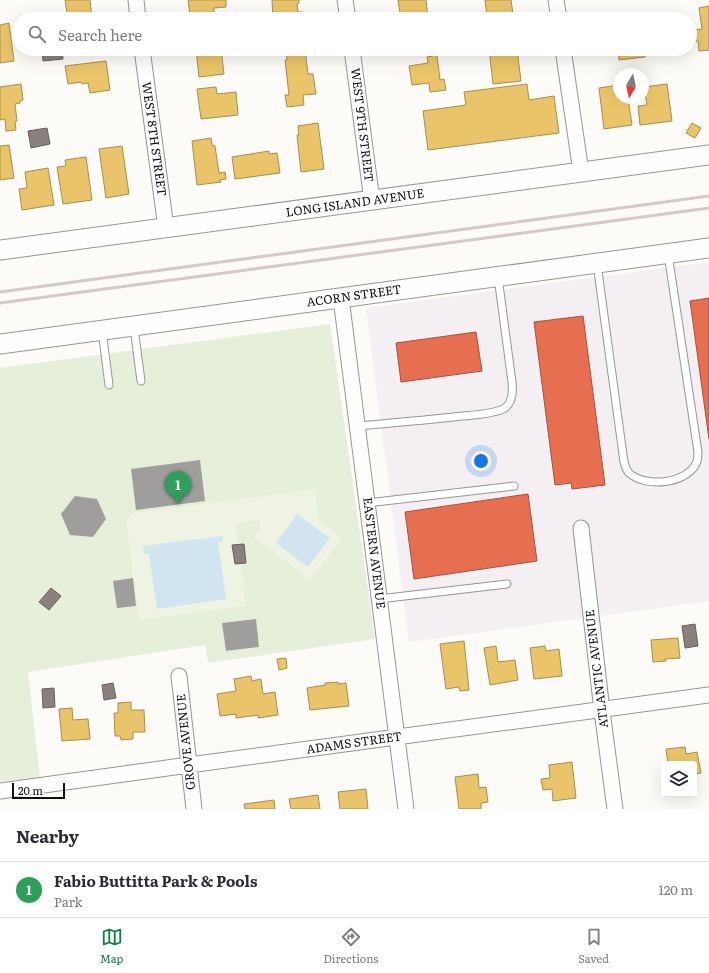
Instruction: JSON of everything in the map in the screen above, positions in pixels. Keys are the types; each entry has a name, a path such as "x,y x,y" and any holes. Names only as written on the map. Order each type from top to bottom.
{"street":[{"path":"136,0 137,12"},
{"path":"345,0 347,12"},
{"path":"556,0 558,12"},
{"name":"WEST 8TH STREET","path":"143,56 166,228"},
{"name":"WEST 9TH STREET","path":"353,56 372,201"},
{"path":"565,56 581,172"},
{"name":"LONG ISLAND AVENUE","path":"0,250 709,155"},
{"name":"ACORN STREET","path":"0,344 709,248"},
{"name":"EASTERN AVENUE","path":"341,298 406,809"},
{"name":"ATLANTIC AVENUE","path":"581,528 615,809"},
{"name":"GROVE AVENUE","path":"179,676 194,809"},
{"name":"ADAMS STREET","path":"0,791 397,737 602,711 709,695"}],"lane":[{"path":"597,264 624,462 628,472 637,478 649,482 671,480 683,476 692,469 697,462 698,452 668,254"},
{"path":"358,426 473,415 495,412 505,408 510,401 513,392 498,277"},
{"path":"134,326 141,381"},
{"path":"102,330 108,385"},
{"path":"367,502 514,486"},
{"path":"379,599 508,584"}],"shaded area":[{"path":"709,262 709,601 409,642 366,308"}],"green space":[{"path":"330,324 375,639 208,663 205,645 28,672 40,778 0,782 0,368"},
{"path":"315,489 319,520 343,538 310,580 254,537 260,529 259,520 236,523 246,606 139,620 126,521 133,513"}],"water":[{"path":"297,514 330,538 308,567 276,543"},
{"path":"223,536 223,542 218,542 226,599 157,609 149,554 144,554 143,546"}],"building: Homes":[{"path":"65,0 90,0 91,12 67,12"},
{"path":"188,0 226,0 226,7 214,8 214,12 190,12"},
{"path":"272,0 299,0 299,3 297,4 298,12 273,12"},
{"path":"398,0 426,0 427,12 400,12"},
{"path":"485,0 511,0 513,12 486,12"},
{"path":"709,6 709,50 699,51 697,29 702,29 699,8"},
{"path":"9,23 12,56 13,56 14,61 0,63 0,25"},
{"path":"197,56 222,56 224,74 199,77"},
{"path":"287,56 306,56 308,74 313,74 316,94 303,95 304,105 287,107 285,95 289,95 285,60 287,60"},
{"path":"437,56 440,80 444,79 446,90 430,92 429,83 412,85 409,66 428,63 427,57"},
{"path":"490,56 518,56 521,81 493,84"},
{"path":"619,56 645,56 645,57 619,60"},
{"path":"106,61 110,90 90,93 88,83 82,84 81,82 68,84 65,66"},
{"path":"21,84 23,100 20,101 20,103 15,104 17,121 15,122 16,130 6,131 5,119 0,120 0,87"},
{"path":"527,84 529,100 554,96 559,133 428,150 423,111 466,105 464,92"},
{"path":"667,84 672,121 640,125 638,106 649,104 649,86"},
{"path":"613,86 613,104 629,104 632,125 604,129 599,88"},
{"path":"216,87 217,94 236,92 238,115 201,119 197,89"},
{"path":"318,123 324,169 301,172 297,135 299,135 298,126"},
{"path":"692,123 701,128 695,138 686,133"},
{"path":"211,138 212,145 215,146 219,173 225,172 226,179 220,180 221,182 197,185 192,141"},
{"path":"9,145 14,178 0,180 0,146"},
{"path":"122,146 129,194 106,198 99,149"},
{"path":"269,151 269,154 277,153 280,173 235,179 232,157"},
{"path":"86,157 92,200 63,204 57,167 66,166 65,160"},
{"path":"48,168 54,205 22,210 19,189 27,188 25,172"},
{"path":"678,638 680,658 665,659 666,661 653,662 651,640"},
{"path":"464,641 469,690 460,691 459,687 446,689 440,644"},
{"path":"496,646 498,662 515,660 518,680 490,685 484,648"},
{"path":"545,646 546,651 559,649 562,676 534,679 530,648"},
{"path":"286,658 287,668 279,670 277,659"},
{"path":"251,676 252,681 261,679 263,694 275,692 278,715 258,718 258,715 236,718 236,714 220,716 217,694 236,691 234,679"},
{"path":"338,682 338,684 346,683 349,706 310,710 307,688 325,685 325,683"},
{"path":"131,702 131,710 144,710 145,732 133,732 133,739 121,740 120,736 115,736 114,713 118,713 118,703"},
{"path":"72,708 73,720 88,719 90,739 62,741 59,709"},
{"path":"685,747 686,754 697,752 701,773 697,774 697,761 668,761 666,749"},
{"path":"572,762 576,798 553,801 552,789 543,790 541,779 550,778 549,765"},
{"path":"478,774 479,788 486,787 488,802 481,803 481,809 459,809 455,777"},
{"path":"366,789 368,809 340,809 338,792"},
{"path":"318,795 320,809 291,809 289,799"},
{"path":"274,800 275,809 245,809 244,804"}],"building: Shops":[{"path":"709,298 709,439 690,301"},
{"path":"583,316 605,485 572,489 571,483 555,485 534,322"},
{"path":"476,332 482,371 401,382 396,343"},
{"path":"528,494 537,561 414,579 405,512"}],"building: Industry":[{"path":"43,56 63,56 63,59 43,61"},
{"path":"47,128 50,144 31,148 28,131"},
{"path":"244,544 246,563 235,564 232,545"},
{"path":"51,588 61,596 49,610 39,602"},
{"path":"695,624 698,646 685,648 682,626"},
{"path":"113,683 116,698 104,700 102,685"},
{"path":"54,688 55,707 43,708 42,689"}],"building: Other":[{"path":"200,460 205,501 136,510 131,469"},
{"path":"75,496 97,499 106,519 93,537 70,535 61,514"},
{"path":"133,578 136,606 117,608 113,581"},
{"path":"256,619 259,647 226,651 222,623"}],"railway":[{"path":"0,292 709,196"},
{"path":"0,303 709,208"}],"place":[{"name":"Fabio Buttitta Park & Pools","path":"178,504"}]}
